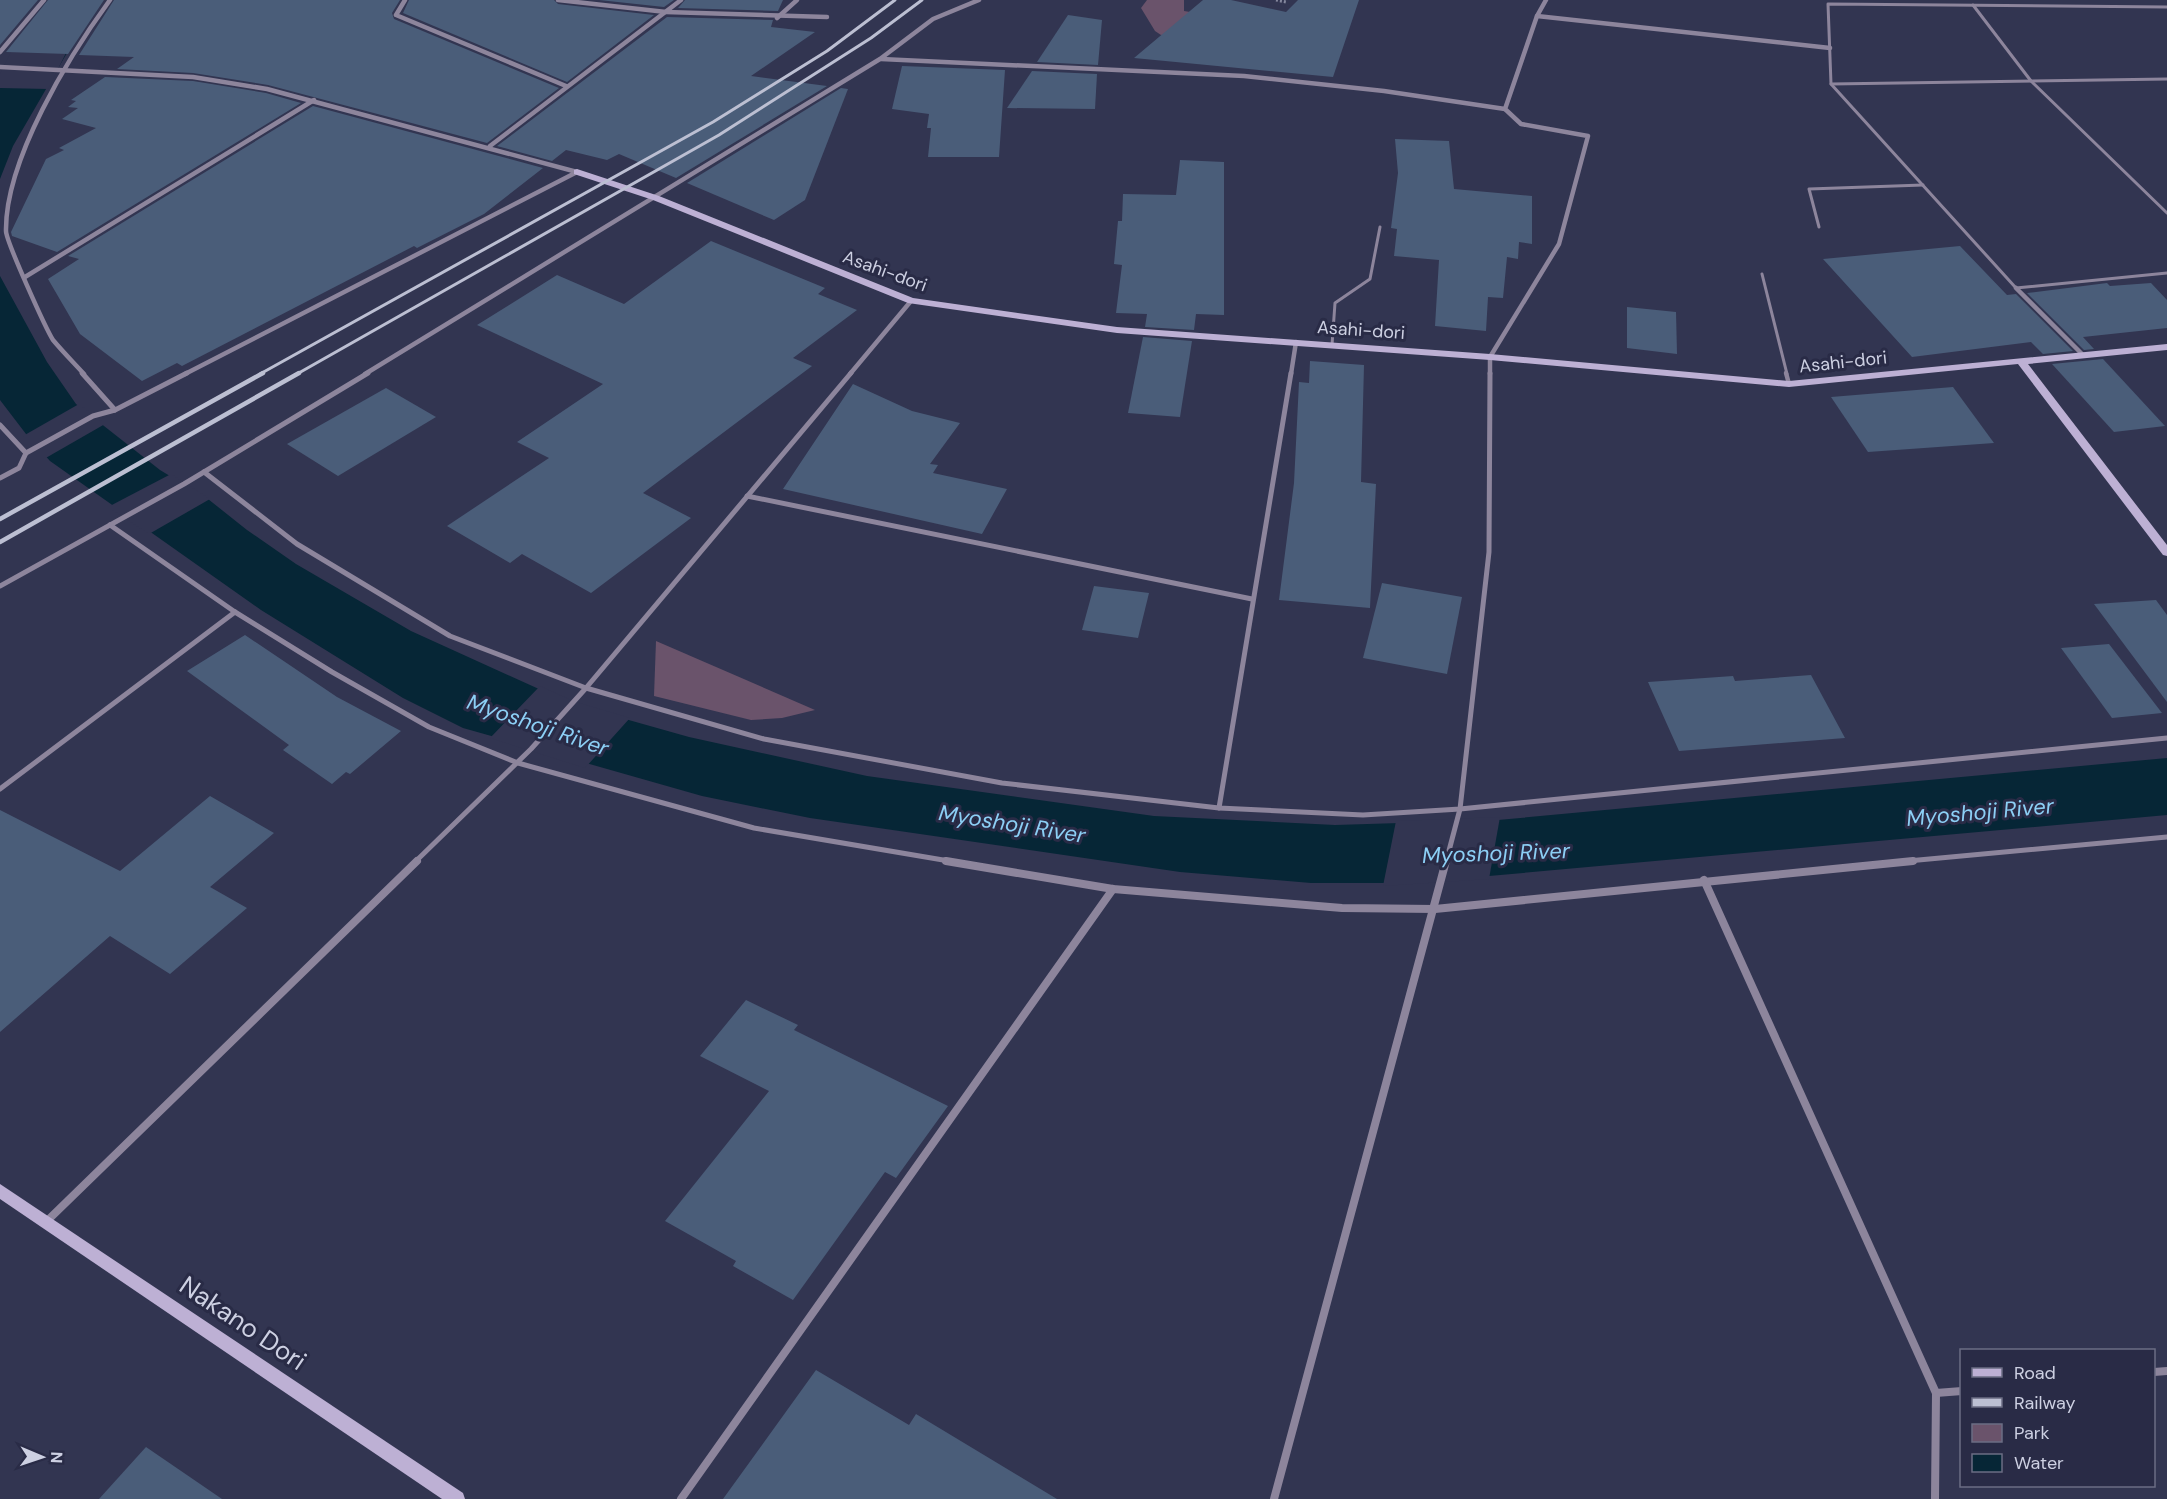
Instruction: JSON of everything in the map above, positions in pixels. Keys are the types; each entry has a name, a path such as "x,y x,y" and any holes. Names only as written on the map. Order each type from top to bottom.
{"street":[{"path":"0,52 44,0"},
{"path":"111,0 82,38 35,126 11,188 6,233 52,338 115,410"},
{"path":"405,0 396,15 566,86"},
{"path":"558,0 666,12 777,18 826,17"},
{"path":"489,146 681,0"},
{"path":"777,18 797,0"},
{"path":"0,586 184,484 656,198 880,59 933,19 979,0"},
{"path":"1505,109 1537,16 1546,0"},
{"path":"1537,16 1830,48"},
{"path":"880,59 1244,76 1384,91 1505,109 1521,124 1588,136 1559,244 1490,357 1489,552 1460,809 1435,909 1274,1499"},
{"path":"3,67 193,77 267,88 489,146 577,172"},
{"path":"25,277 314,100"},
{"path":"0,478 19,468 26,453 93,416 115,410 577,172"},
{"name":"Asahi-dori","path":"577,172 656,198 911,302 1117,330 1490,357 1789,384 2167,347"},
{"path":"2016,288 2083,355"},
{"path":"48,1220 518,763 586,688 911,302"},
{"path":"1219,808 1296,342"},
{"path":"2020,360 2167,552"},
{"path":"0,426 26,453"},
{"path":"204,472 297,544 450,636 586,688 775,741 1002,783 1219,808 1363,815 1460,809 2167,738"},
{"path":"747,496 1252,599"},
{"path":"110,525 235,612 332,672 429,727 518,763 754,828 1113,889 1342,908 1435,909 1704,880 2167,837"},
{"path":"0,789 235,612"},
{"path":"1704,880 1936,1393 1935,1499"},
{"path":"681,1499 1113,889"},
{"name":"Nakano Dori","path":"0,1191 48,1220 457,1499"},
{"path":"1936,1393 1960,1390"}],"lane":[{"path":"1933,0 1937,5"},
{"path":"2091,0 2097,6"},
{"path":"2167,7 1828,4 1831,84 2016,288 2167,273"},
{"path":"1973,5 2031,81 2167,213"},
{"path":"1831,84 2167,79"},
{"path":"1819,227 1809,189 1923,185"},
{"path":"1332,345 1335,303 1370,279 1380,227"},
{"path":"1762,274 1789,384"}],"path":[{"path":"1276,0 1286,2"}],"green space":[{"path":"1147,0 1184,0 1184,11 1281,27 1161,35 1155,31 1141,8"},
{"path":"656,641 815,710 782,718 751,720 654,696"}],"water":[{"path":"96,3 13,146 0,179 0,77"},
{"name":"Myoshoji River","path":"0,276 47,362 76,404 160,470 208,499 296,564 411,631 572,704 689,737 867,776 1154,816 1335,825 1498,820 2167,758 2167,815 1489,876 1385,883 1311,883 1180,872 810,818 702,796 463,728 403,698 261,610 50,461 0,400"}],"pier":[{"path":"13,48 68,49 48,89 0,88 0,74"},
{"path":"79,404 105,424 44,459 23,436"},
{"path":"171,474 210,499 149,534 108,507"},
{"path":"540,686 573,701 630,718 585,768 490,738"},
{"path":"1500,817 1489,879 1383,886 1396,821"}],"building":[{"path":"0,0 38,0 0,45"},
{"path":"48,0 104,0 68,54 6,52"},
{"path":"114,0 400,0 392,13 394,19 559,88 487,143 268,85 193,73 117,69 134,57 79,55"},
{"path":"409,0 554,0 558,4 654,15 567,82 403,13"},
{"path":"599,0 674,0 664,7"},
{"path":"685,0 783,0 778,11 678,8"},
{"path":"1203,0 1231,0 1286,12 1298,0 1359,0 1333,77 1134,58"},
{"path":"1068,15 1102,20 1098,65 1037,62"},
{"path":"667,17 773,20 771,27 815,32 751,76 827,86 676,178 619,154 607,160 566,150 552,161 497,146"},
{"path":"902,66 1005,70 999,157 928,157 931,128 927,128 929,114 892,109"},
{"path":"1032,71 1097,74 1095,109 1007,108"},
{"path":"105,77 193,81 266,93 301,103 57,252 12,236 11,232 46,159 64,150 59,148 96,128 62,119 78,108 68,107 76,101 71,100"},
{"path":"841,88 848,89 805,200 774,220 687,183"},
{"path":"313,106 543,168 484,214 417,248 414,246 182,366 177,363 142,381 80,334 48,279 79,259 68,256"},
{"path":"1395,139 1449,141 1454,189 1532,196 1532,244 1519,242 1518,259 1507,257 1503,298 1488,297 1486,331 1435,326 1439,260 1394,256 1397,229 1391,228 1398,173"},
{"path":"1180,160 1224,162 1224,315 1196,314 1194,330 1145,327 1147,314 1116,313 1122,265 1114,264 1118,221 1122,221 1123,194 1176,195"},
{"path":"711,241 825,288 818,294 857,310 793,358 812,366 643,493 691,518 591,593 522,554 510,563 447,526 549,458 517,442 603,384 477,325 557,275 624,304"},
{"path":"1960,246 2007,295 2016,294 2073,351 2043,354 2031,342 1912,357 1823,259"},
{"path":"2107,283 2110,286 2151,283 2167,300 2167,328 2083,337 2094,349 2084,350 2027,293"},
{"path":"1627,307 1676,312 1677,354 1627,348"},
{"path":"1143,337 1192,341 1180,417 1128,413"},
{"path":"2103,359 2165,426 2114,432 2052,364"},
{"path":"1310,361 1364,365 1361,482 1376,484 1370,608 1279,600 1294,483 1299,382 1309,383"},
{"path":"853,384 912,411 960,423 930,464 938,465 933,473 1007,489 982,534 783,489"},
{"path":"1953,387 1994,443 1868,452 1831,397"},
{"path":"386,388 436,417 338,476 287,444"},
{"path":"1382,583 1462,597 1447,674 1363,658"},
{"path":"1094,586 1149,593 1138,638 1082,630"},
{"path":"2156,600 2167,615 2167,702 2094,604"},
{"path":"245,635 337,697 401,731 350,774 346,772 332,784 283,750 289,745 187,671"},
{"path":"2109,644 2162,713 2112,718 2061,648"},
{"path":"1811,675 1845,738 1679,751 1648,682 1733,676 1735,681"},
{"path":"210,796 274,833 210,887 247,908 170,974 110,936 0,1032 0,810 120,871"},
{"path":"746,1000 798,1025 794,1030 948,1106 896,1178 885,1172 793,1300 733,1266 736,1261 665,1221 769,1091 700,1056"},
{"path":"816,1370 909,1425 916,1414 1057,1499 723,1499"},
{"path":"146,1447 222,1499 99,1499"}],"railway":[{"path":"260,374 713,122 827,51 895,0"},
{"path":"297,374 719,135 871,38 922,0"},
{"path":"0,519 263,373"},
{"path":"0,542 299,373"}]}
